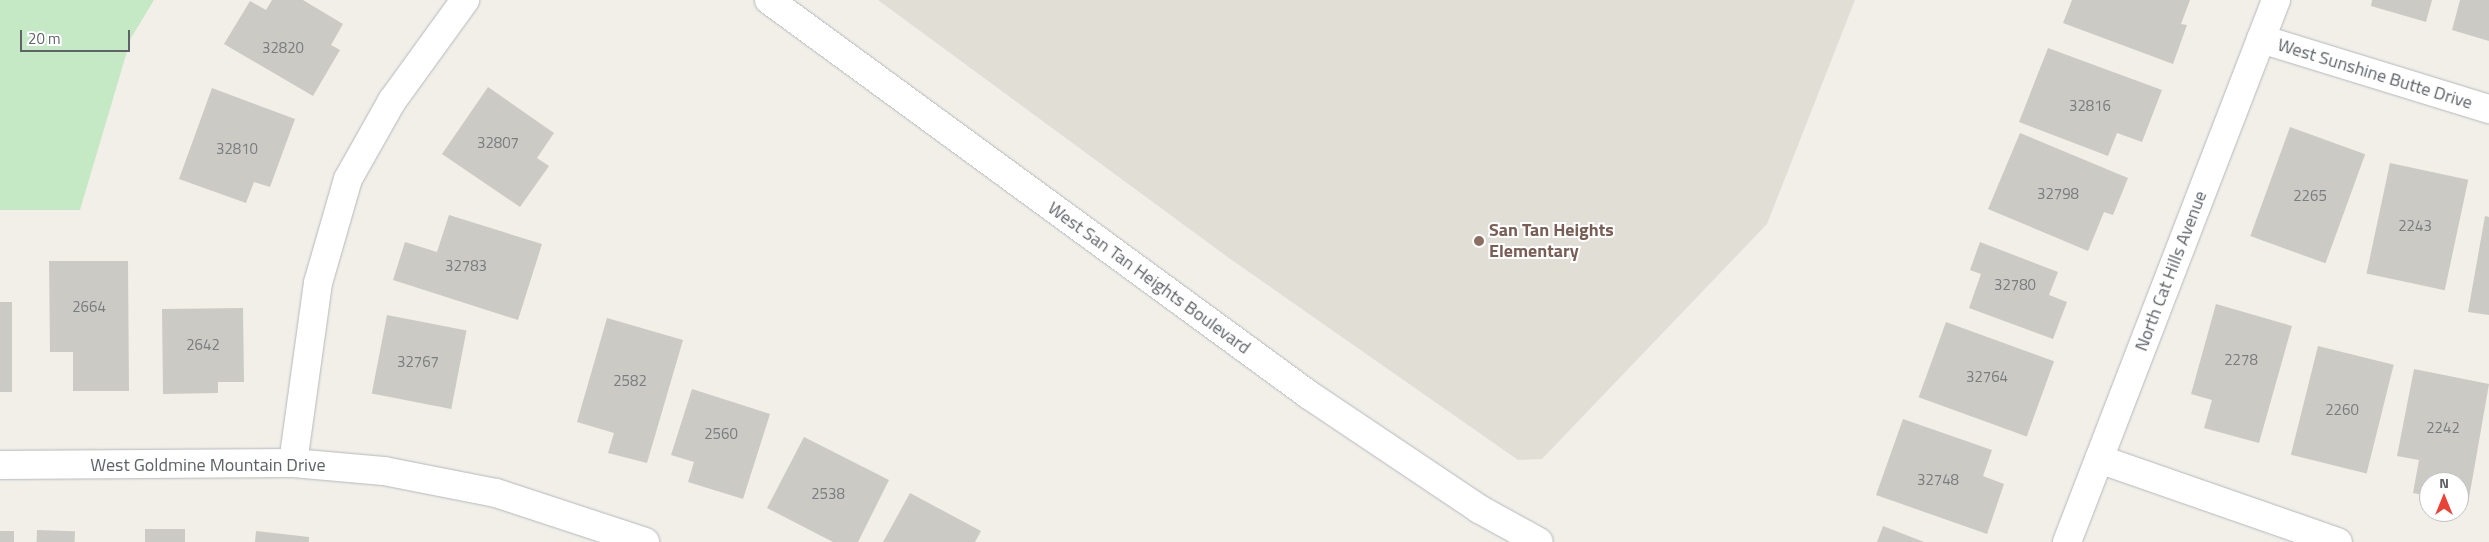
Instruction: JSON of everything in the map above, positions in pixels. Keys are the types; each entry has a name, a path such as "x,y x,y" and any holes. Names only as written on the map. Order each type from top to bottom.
{"street":[{"path":"293,463 318,283 348,180 392,101 465,0"},
{"name":"West San Tan Heights Boulevard","path":"769,0 1309,395 1479,509 1538,542"},
{"name":"North Cat Hills Avenue","path":"2067,542 2276,0"},
{"name":"West Sunshine Butte Drive","path":"2260,39 2489,109"},
{"path":"2099,459 2338,542"},
{"name":"West Goldmine Mountain Drive","path":"0,465 293,463 384,471 496,493 645,542"}],"shaded area":[{"name":"San Tan Heights Elementary","path":"878,0 1855,0 1767,224 1542,459 1518,460 1229,258"}],"green space":[{"path":"0,0 154,0 131,38 80,210 0,210"}],"building":[{"path":"272,0 303,0 343,24 331,45 340,50 313,96 224,44 250,1 266,10"},
{"path":"2072,0 2190,0 2181,24 2187,25 2173,64 2063,23"},
{"path":"2372,0 2432,0 2426,22 2371,6"},
{"path":"2460,0 2489,0 2489,41 2452,30"},
{"path":"2048,48 2162,90 2142,142 2117,133 2108,156 2019,122"},
{"path":"488,87 554,133 537,158 549,166 520,207 442,154"},
{"path":"212,88 295,119 270,187 254,182 246,203 179,179"},
{"path":"2290,127 2365,154 2326,263 2250,236"},
{"path":"2020,133 2128,178 2113,215 2104,212 2088,251 1988,209"},
{"path":"2390,163 2468,180 2445,290 2367,274"},
{"path":"449,215 542,244 518,320 393,280 405,242 437,252"},
{"path":"2485,216 2489,217 2489,315 2468,312"},
{"path":"1980,242 2058,272 2049,295 2067,302 2053,339 1969,308 1981,274 1970,270"},
{"path":"49,261 128,261 129,391 73,391 73,352 50,352"},
{"path":"0,302 12,302 12,392 0,392"},
{"path":"2216,304 2292,326 2259,443 2204,428 2212,400 2191,394"},
{"path":"243,308 244,382 218,382 218,393 163,394 162,309"},
{"path":"387,315 467,330 451,409 372,394"},
{"path":"607,318 683,340 647,463 608,453 614,433 577,422"},
{"path":"1946,322 2054,361 2027,437 1919,397"},
{"path":"2318,346 2394,365 2367,474 2291,455"},
{"path":"2414,369 2489,384 2469,498 2469,472 2419,472 2419,494 2413,493 2419,460 2397,456"},
{"path":"692,389 770,414 743,499 688,482 694,462 671,455"},
{"path":"1903,419 1992,450 1983,476 2004,484 1987,534 1876,495"},
{"path":"804,437 889,480 858,542 833,542 767,508"},
{"path":"910,493 981,531 975,542 883,542"},
{"path":"1883,526 1924,542 1877,542"},
{"path":"145,529 185,529 185,542 145,542"},
{"path":"37,530 75,531 75,542 37,542"},
{"path":"0,531 14,531 14,542 0,542"},
{"path":"256,531 309,537 309,542 255,542"}],"place":[{"name":"San Tan Heights Elementary","path":"1479,241"}]}
